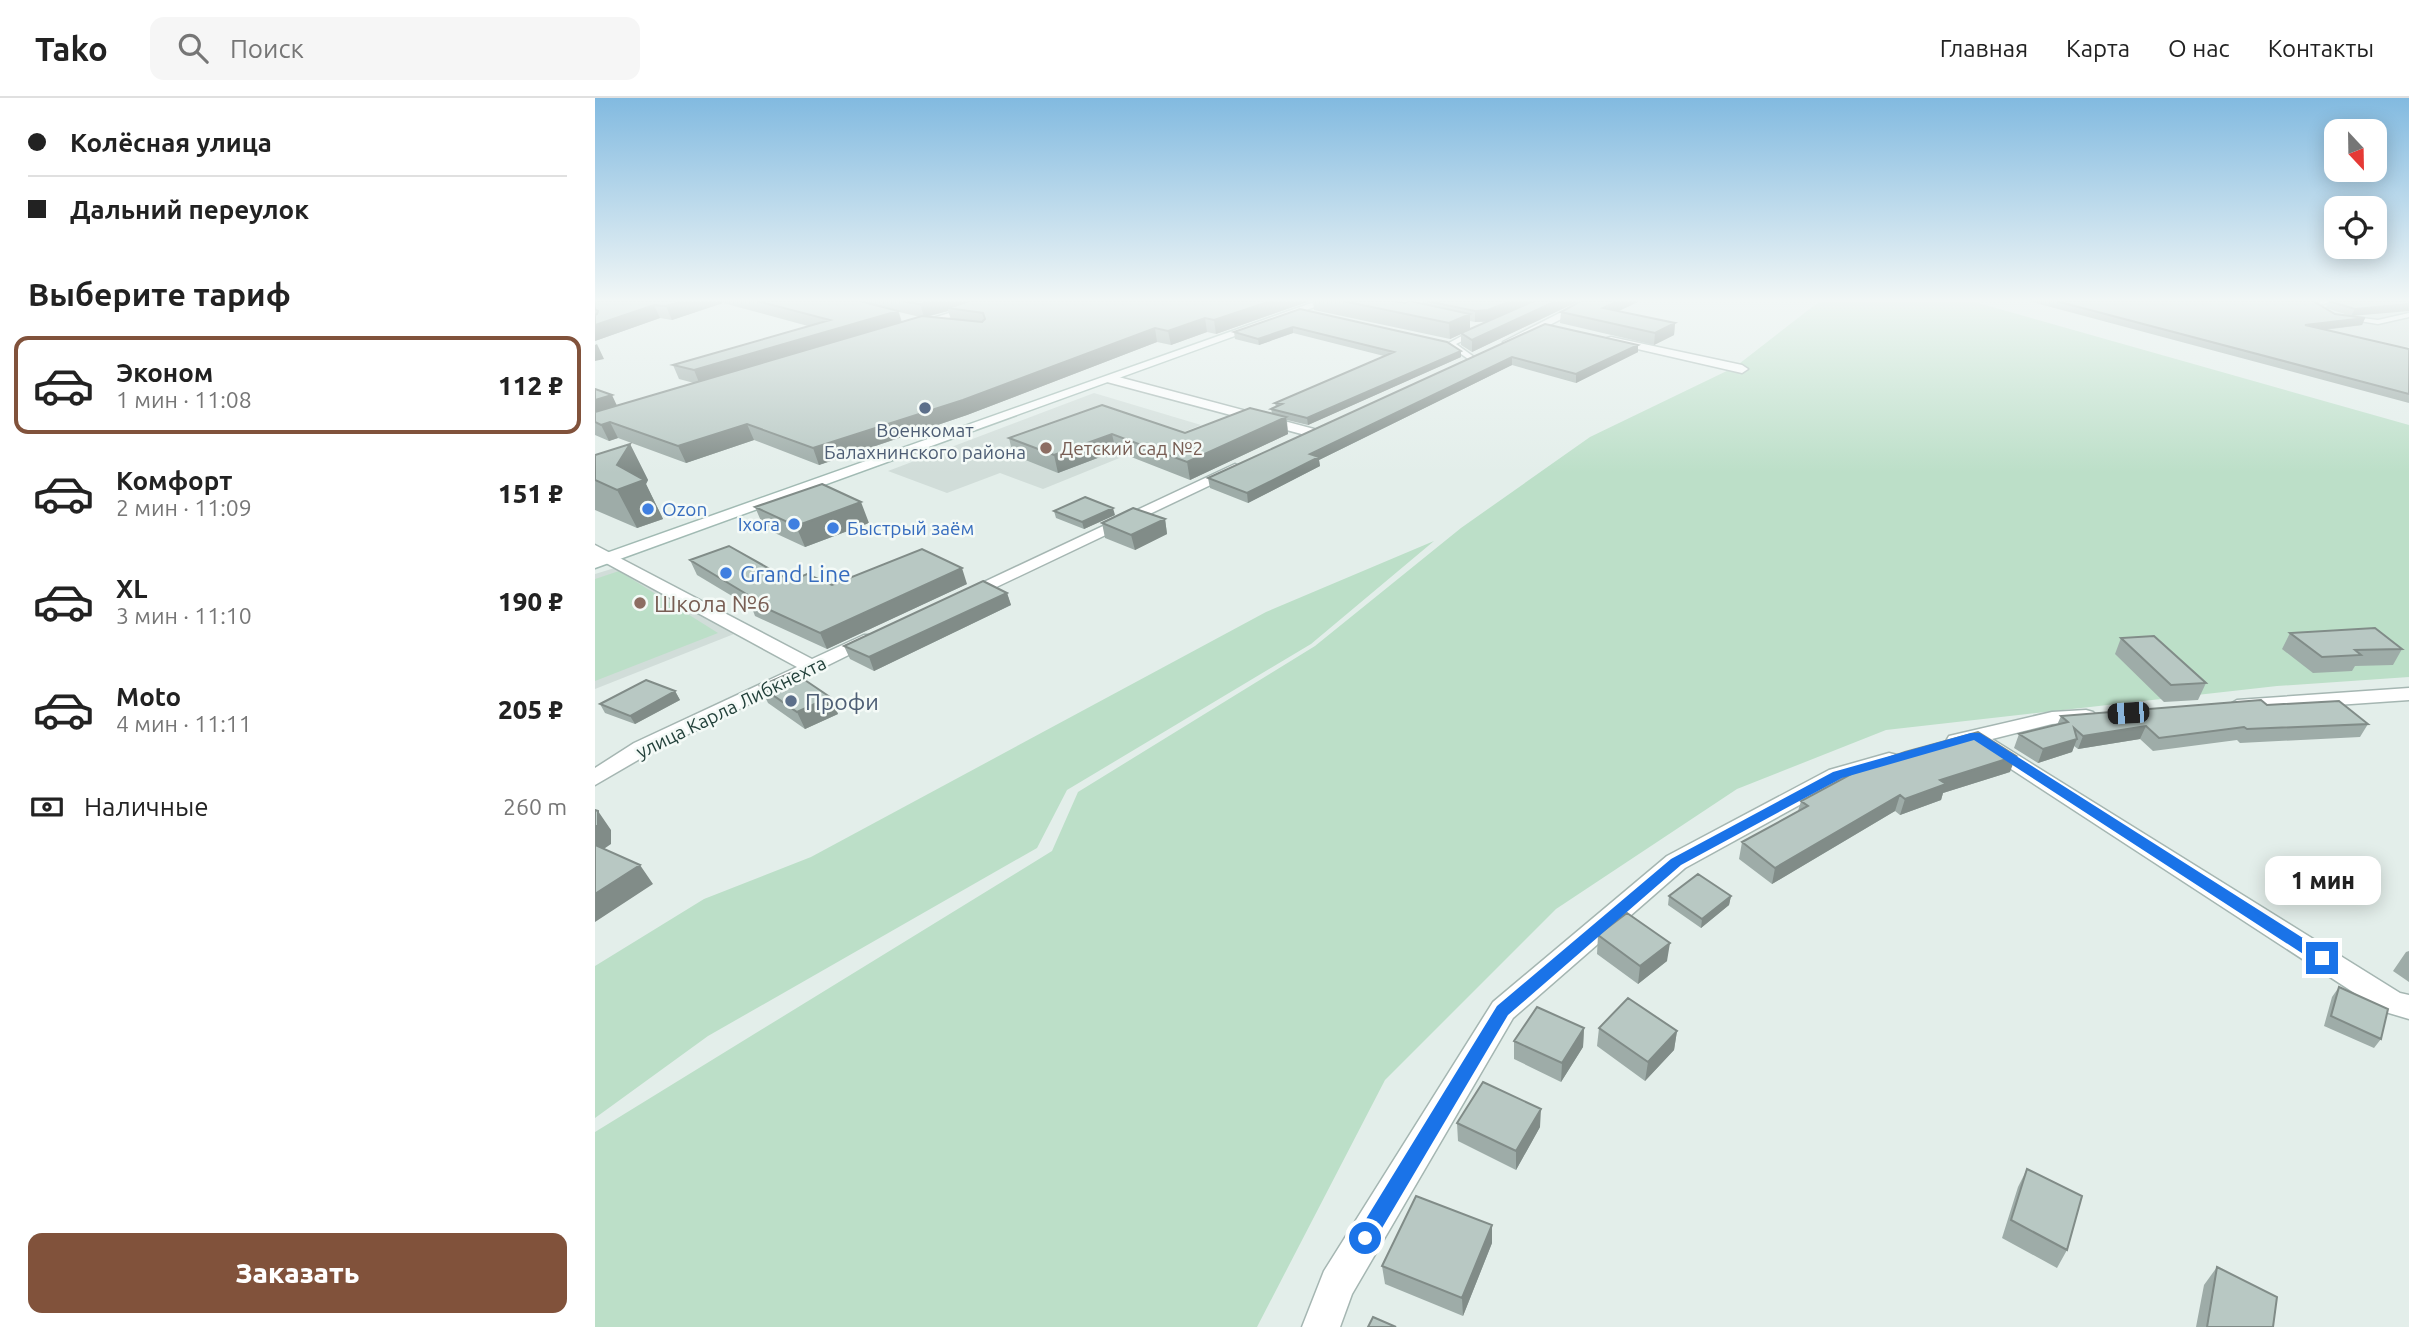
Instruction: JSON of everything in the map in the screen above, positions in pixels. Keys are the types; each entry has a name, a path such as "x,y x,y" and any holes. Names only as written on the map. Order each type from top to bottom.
{"street":[{"path":"600,557 1168,358"},
{"path":"1692,358 1742,369"},
{"path":"1111,379 1315,430 1285,444"},
{"path":"946,604 1249,461"},
{"path":"600,557 811,667"},
{"name":"улица Карла Либкнехта","path":"595,778 642,748 885,633"},
{"path":"2212,708 2409,694"},
{"path":"1321,1327 1337,1284 1503,1010 1676,862 1837,775 2052,718 2106,715"},
{"path":"1976,736 2392,1003 2409,1007"}],"shaded area":[{"name":"Детский сад №2","path":"1094,393 1201,425 1043,489 1000,473 947,493 888,471"},
{"name":"Школа №6","path":"618,567 739,632 595,689 595,574"}],"green space":[{"path":"1746,358 2174,358 2409,425 2409,677 2277,686 1886,730 1737,789 1556,909 1385,1080 1257,1327 595,1327 595,1132 1052,851 1078,792 1315,646 1461,528 1590,437 1735,367"},
{"path":"1434,541 1311,644 1067,790 1037,848 708,1036 595,1118 595,966 704,899 811,857 1266,612"},
{"name":"Школа №6","path":"619,571 718,633 595,681 595,579"}],"building":[{"path":"696,358 734,358 694,370 673,365"},
{"path":"778,358 1074,358 963,400 813,448 747,424 678,446 610,422 601,425 595,422 595,412"},
{"path":"1379,358 1444,358 1307,418 1271,409 1282,404 1275,403"},
{"path":"1470,358 1509,358 1310,454 1319,457 1247,493 1208,478"},
{"path":"1517,358 1609,358 1576,374"},
{"path":"2274,358 2409,358 2409,394"},
{"path":"595,389 612,395 595,400"},
{"path":"1102,405 1185,433 1250,408 1286,417 1187,462 1112,434 1054,455 1009,438"},
{"path":"630,444 617,465 644,480 617,490 595,480 595,455"},
{"path":"822,484 861,502 796,526 755,507"},
{"path":"1085,497 1113,508 1082,522 1054,511"},
{"path":"1133,508 1165,519 1131,535 1102,523"},
{"path":"729,546 791,581 807,574 832,585 922,549 962,568 820,633 748,600 753,598 690,560"},
{"path":"983,581 1007,593 869,657 844,646"},
{"path":"2375,628 2402,649 2355,650 2361,655 2322,657 2290,633"},
{"path":"2154,636 2206,683 2171,685 2121,638"},
{"path":"793,672 830,697 797,712 760,686"},
{"path":"646,680 675,691 630,716 600,704"},
{"path":"2261,700 2267,705 2339,701 2368,724 2244,727 2159,738 2146,726 2083,736 2074,728 2077,739 2043,749 2019,734 2068,722 2061,716"},
{"path":"1978,732 2016,756 1940,780 1946,784 1905,799 1900,795 1775,868 1742,842 1808,806 1801,801 1868,765"},
{"path":"595,810 598,811 598,825 595,827"},
{"path":"595,845 640,865 595,894"},
{"path":"1698,874 1731,896 1702,919 1669,896"},
{"path":"1627,913 1670,943 1640,966 1598,935"},
{"path":"2339,987 2388,1009 2381,1039 2331,1016"},
{"path":"1628,998 1677,1031 1648,1062 1599,1028"},
{"path":"1537,1007 1584,1028 1562,1063 1514,1041"},
{"path":"1483,1082 1541,1109 1516,1151 1457,1123"},
{"path":"2027,1169 2082,1196 2067,1250 2011,1220"},
{"path":"1416,1196 1492,1225 1462,1298 1382,1266"},
{"path":"2217,1267 2277,1297 2273,1327 2207,1327"},
{"path":"1373,1317 1396,1327 1368,1327"}],"place":[{"name":"Военкомат Балахнинского района","path":"925,408"},
{"name":"Детский сад №2","path":"1046,448"},
{"name":"Ozon","path":"648,509"},
{"name":"Ixora","path":"794,524"},
{"name":"Быстрый заём","path":"833,528"},
{"name":"Grand Line","path":"726,573"},
{"name":"Школа №6","path":"640,603"},
{"name":"Профи","path":"791,701"}],"route":[{"path":"1365,1238 1503,1010 1676,862 1837,775 1976,736 2322,958"}]}
